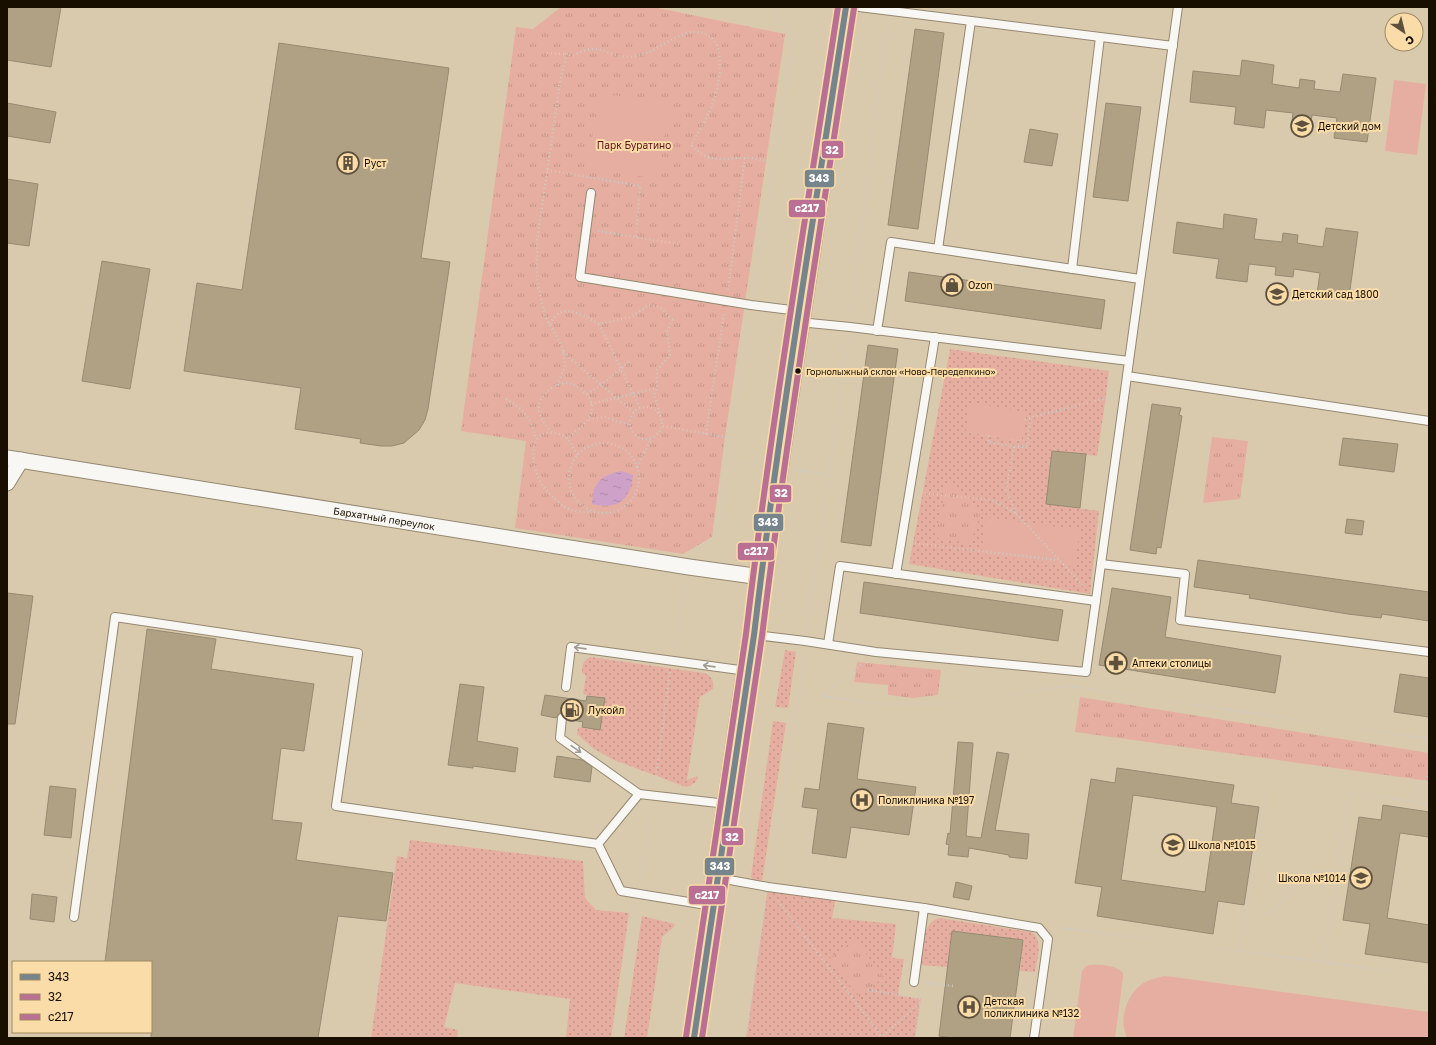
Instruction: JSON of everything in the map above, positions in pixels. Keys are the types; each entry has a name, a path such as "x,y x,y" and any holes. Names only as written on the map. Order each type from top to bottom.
{"street":[{"path":"694,1038 754,635 799,317 846,7"},
{"path":"7,483 14,459"},
{"name":"Бархатный переулок","path":"14,459 688,567 761,577"}],"lane":[{"path":"859,7 1172,46"},
{"path":"754,635 828,644 876,652 1086,672 1178,7"},
{"path":"938,249 971,21"},
{"path":"1072,269 1100,37"},
{"path":"591,193 580,277 751,305 799,317 850,327 1129,361"},
{"path":"877,330 891,242 1140,279"},
{"path":"896,574 935,338"},
{"path":"1127,376 1429,421"},
{"path":"1101,564 1185,574 1180,620 1429,652"},
{"path":"828,644 840,566 1096,601"},
{"path":"74,917 115,617 358,653 336,806 598,844"},
{"path":"566,687 571,647 748,671"},
{"path":"562,718 560,738 639,794 728,804"},
{"path":"598,844 639,794"},
{"path":"598,844 621,891 713,906"},
{"path":"718,877 768,887 924,908 1039,928 1048,939 1034,1038"},
{"path":"914,982 924,908"}],"path":[{"path":"618,1038 672,660 688,567 692,552 717,536 730,438 793,36 771,7"},
{"path":"746,1038 768,887 799,697 805,641 850,327 889,10"},
{"path":"547,53 575,55 581,51 594,49 610,54 636,56 651,52 684,34 695,32 708,35 717,43 720,51 721,63 718,84 711,108 703,127 691,145 698,151 710,157 728,159 745,157 766,161"},
{"path":"552,432 544,423 539,413 539,402 547,391 557,384 565,367 563,348 545,316 537,280 537,240 566,54"},
{"path":"547,170 640,186 636,237"},
{"path":"598,231 678,244"},
{"path":"599,324 631,317 649,305 660,307 672,320 667,332 670,355 657,370 657,388 654,395 663,426 656,436 651,439 637,466"},
{"path":"550,324 553,318 562,312 571,310 599,324 640,408"},
{"path":"563,352 634,413"},
{"path":"587,394 601,385 632,360"},
{"path":"557,384 569,383 579,387 587,394 592,404 592,412 588,420 579,430 567,438"},
{"path":"592,404 657,388"},
{"path":"1025,419 1106,398 1124,400"},
{"path":"506,399 518,406 527,415 533,426 536,439 533,452 537,476 543,487 563,506 575,511 605,514 616,511 626,505 634,496 638,486 639,474 637,466 629,454 620,447 608,443 597,444 586,448 577,455 571,465 568,476 570,488 575,498 583,507 593,512"},
{"path":"651,439 639,438 633,432 630,425 631,416 637,410 645,406 653,408 660,414"},
{"path":"588,420 604,417 630,425"},
{"path":"988,436 988,442 1014,447 1027,446 1031,418"},
{"path":"663,426 730,438"},
{"path":"536,439 545,432 556,433 567,438 577,455"},
{"path":"1014,447 1006,490 1016,514"},
{"path":"909,492 992,500 1016,514 1096,601"},
{"path":"901,542 1058,560"},
{"path":"822,696 876,652"},
{"path":"1068,686 1070,670"},
{"path":"799,697 822,696 877,704 940,704 1068,686 1429,739"},
{"path":"1416,803 1429,770"},
{"path":"1324,962 1350,792 1429,804"},
{"path":"1239,950 1266,794"},
{"path":"1245,917 1262,917 1272,911 1304,878 1316,873 1327,871 1338,872"},
{"path":"768,887 882,1038 920,1002"},
{"path":"1062,928 1239,950 1429,978"},
{"path":"914,982 954,986"},
{"path":"868,990 921,999 915,1038"}],"green space":[{"name":"Парк Буратино","path":"561,7 653,7 785,34 725,437 712,537 683,554 515,528 526,441 461,431 516,27 533,29"},
{"path":"1394,80 1426,84 1417,155 1385,151"},
{"path":"600,93 670,104 657,179 587,167"},
{"path":"950,349 1109,371 1097,456 1052,451 1046,504 1099,511 1090,594 909,564","holes":["1026,412 1021,441 966,432"]},
{"path":"970,403 1026,412 1021,441 966,432"},
{"path":"1212,437 1248,441 1240,499 1203,503"},
{"path":"948,477 981,511 971,544 935,537"},
{"path":"986,517 1080,530 1075,567 981,554"},
{"path":"785,650 796,652 788,708 775,707"},
{"path":"590,657 704,673 711,677 713,681 713,689 700,697 687,780 698,776 694,783 686,787 614,760 594,749 577,734 578,728 582,727 600,730 605,699 583,694 586,676 582,672 582,667 583,663"},
{"path":"857,662 941,670 938,695 913,698 888,695 888,685 854,682"},
{"path":"1080,697 1429,753 1429,781 1075,732"},
{"path":"773,721 786,723 762,882 753,881 751,876"},
{"path":"410,840 583,861 585,898 596,910 629,913 611,1038 566,1038 570,999 455,983 444,1027 458,1030 457,1038 371,1038 397,856 407,858"},
{"path":"768,887 836,897 832,918 896,924 892,958 904,959 898,995 921,999 915,1038 746,1038"},
{"path":"642,916 675,924 674,927 662,937 647,1038 624,1038"},
{"path":"939,918 1031,932 1035,935 1039,944 1035,972 1020,971 1023,940 995,936 975,948 976,934 952,931 948,967 921,965 926,931 933,921"},
{"path":"855,939 884,977 859,997 829,959"},
{"path":"1086,966 1108,966 1116,968 1123,973 1115,1038 1073,1038 1082,971"},
{"path":"1164,976 1429,1012 1429,1038 1127,1038 1123,1022 1129,999 1145,982"}],"water":[{"path":"621,471 633,475 629,491 621,502 609,506 592,504 594,490 599,481 608,475"}],"building":[{"path":"7,7 61,7 51,67 7,60"},
{"path":"915,29 944,33 918,229 888,225"},
{"name":"Руст","path":"279,43 449,68 421,258 450,262 428,409 425,420 419,430 404,443 392,446 381,446 360,443 361,439 295,429 301,388 184,371 197,283 242,290"},
{"path":"1242,60 1274,65 1272,84 1299,88 1300,79 1315,81 1314,89 1340,92 1343,74 1376,78 1367,142 1334,138 1337,118 1312,115 1311,123 1292,121 1293,113 1266,110 1264,128 1234,124 1236,107 1190,102 1193,71 1240,76"},
{"path":"7,103 56,112 50,143 7,136"},
{"path":"1106,103 1141,107 1128,201 1093,197"},
{"path":"1030,129 1058,134 1052,166 1024,162"},
{"path":"7,179 38,184 29,246 7,243"},
{"path":"1224,214 1257,219 1254,239 1282,242 1283,233 1298,235 1297,243 1323,247 1326,228 1358,232 1349,297 1317,293 1320,273 1294,269 1293,277 1275,275 1276,267 1249,264 1247,282 1216,278 1219,259 1173,253 1177,222 1223,229"},
{"path":"102,261 150,269 130,389 82,381"},
{"path":"909,272 1105,300 1101,329 905,301"},
{"path":"868,345 898,349 871,546 841,542"},
{"path":"1152,404 1181,408 1179,415 1182,416 1161,548 1157,547 1156,554 1130,550"},
{"path":"1343,438 1398,444 1394,472 1339,465"},
{"path":"1052,451 1086,454 1080,508 1046,504"},
{"path":"1347,519 1364,521 1362,535 1345,533"},
{"path":"1198,560 1429,592 1429,621 1382,614 1381,618 1348,614 1249,598 1250,595 1194,587"},
{"path":"864,582 1063,610 1058,641 860,613"},
{"path":"1112,588 1171,597 1165,637 1281,656 1275,693 1099,665"},
{"path":"7,593 33,596 15,724 7,724"},
{"path":"147,629 216,639 211,669 314,684 304,751 281,748 272,820 302,823 296,860 393,873 386,921 338,916 318,1038 151,1038 152,961 105,961"},
{"path":"1400,674 1429,678 1429,717 1394,712"},
{"path":"460,684 484,687 477,741 518,748 515,772 473,766 473,768 448,765"},
{"path":"545,695 586,701 587,696 605,698 600,730 582,727 583,722 567,719 567,715 563,713 559,713 556,718 541,715"},
{"path":"828,723 864,728 857,779 916,787 909,835 851,827 846,858 812,853 818,809 802,807 805,788 819,790"},
{"path":"958,742 973,743 966,836 981,838 997,752 1009,754 995,830 1029,834 1027,859 1009,857 1009,855 969,848 968,857 948,855 949,845 946,844 948,833 950,834"},
{"path":"557,756 582,760 592,767 590,782 554,777"},
{"path":"1117,768 1234,785 1231,803 1259,807 1244,905 1218,901 1213,934 1097,916 1102,887 1075,883 1091,779 1115,783","holes":["1133,795 1217,807 1205,892 1121,880"]},
{"path":"50,786 76,789 71,838 44,835"},
{"path":"1383,805 1429,812 1429,837 1400,833 1387,918 1429,925 1429,963 1365,954 1370,924 1343,920 1359,817 1381,820"},
{"path":"956,882 972,886 969,900 953,897"},
{"path":"32,894 57,897 54,922 30,919"},
{"path":"952,931 1023,940 1010,1038 953,1038 939,1036"}],"transit line":[{"name":"с217","path":"686,1037 746,634 766,477 838,7"},
{"name":"343","path":"694,1038 754,635 774,478 846,7"},
{"name":"32","path":"702,1038 762,636 794,400 854,8"}],"place":[{"name":"Детский дом","path":"1302,126"},
{"name":"Руст","path":"348,163"},
{"name":"Ozon","path":"952,285"},
{"name":"Детский сад 1800","path":"1277,294"},
{"name":"Горнолыжный склон «Ново-Переделкино»","path":"798,371"},
{"name":"Аптеки столицы","path":"1116,663"},
{"name":"Лукойл","path":"572,710"},
{"name":"Поликлиника №197","path":"862,800"},
{"name":"Школа №1015","path":"1173,845"},
{"name":"Школа №1014","path":"1361,878"},
{"name":"Детская поликлиника №132","path":"969,1007"}]}
